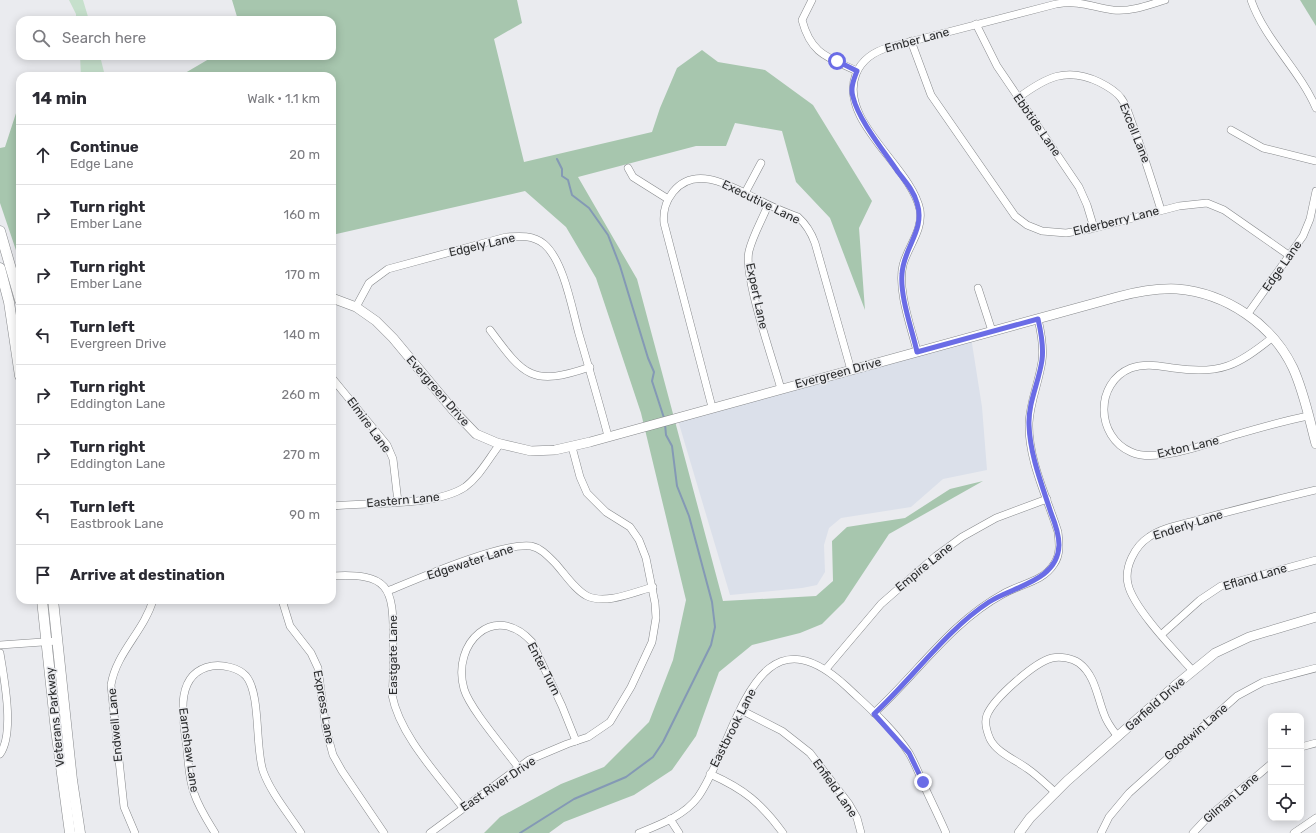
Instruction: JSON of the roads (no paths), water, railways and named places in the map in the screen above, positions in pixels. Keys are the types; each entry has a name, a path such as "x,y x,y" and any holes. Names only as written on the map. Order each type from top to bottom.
{"main road":[{"path":"0,231 16,286"},
{"path":"0,268 12,316 16,341"},
{"name":"Veterans Parkway","path":"43,604 52,642 80,833"},
{"name":"Veterans Parkway","path":"53,604 52,642 55,722 70,833"}],"street":[{"path":"812,0 804,13 802,20 812,44 824,56 857,71"},
{"name":"Ember Lane","path":"917,352 904,295 902,275 906,256 918,230 920,210 913,193 863,121 852,96 852,88 857,71 861,64 874,53 911,41 1065,2 1082,2 1116,10 1133,8 1165,0"},
{"path":"1251,0 1264,28 1308,93 1316,108"},
{"name":"Ebbtide Lane","path":"976,24 991,56 1076,183 1087,204 1094,228"},
{"name":"Elderberry Lane","path":"911,41 931,95 1015,216 1027,225 1050,233 1066,233 1094,228 1188,204 1207,203 1216,206 1290,256"},
{"name":"Excell Lane","path":"1018,98 1044,81 1067,74 1093,79 1112,90 1121,98 1129,114 1149,168 1161,210"},
{"path":"1231,130 1263,148 1316,161"},
{"path":"745,193 761,164"},
{"path":"628,168 633,177 668,199"},
{"name":"Executive Lane","path":"712,407 665,231 663,216 664,206 668,199 677,187 690,180 705,179 721,182 798,218 808,228 818,251 851,370"},
{"name":"Edge Lane","path":"1247,315 1290,256 1307,228 1316,191"},
{"name":"Expert Lane","path":"768,205 749,251 749,266 760,318 781,388"},
{"name":"Edgely Lane","path":"356,307 369,283 388,269 498,239 515,236 532,237 545,245 558,267 569,295 608,436"},
{"path":"978,288 992,331"},
{"name":"Evergreen Drive","path":"336,300 356,307 385,329 468,427 476,434 500,444 531,451 555,450 572,446 1129,294 1165,289 1188,291 1205,295 1228,304 1247,315 1273,337 1293,368 1316,444"},
{"path":"874,714 972,615 1003,594 1037,580 1054,564 1058,556 1058,538 1031,445 1029,425 1031,406 1042,360 1042,344 1038,319"},
{"path":"490,330 520,366 532,375 548,378 566,375 590,367"},
{"name":"Exton Lane","path":"1273,337 1237,363 1219,369 1197,371 1149,365 1130,368 1118,377 1109,390 1103,412 1107,427 1115,440 1126,449 1139,455 1147,456 1189,448 1308,416"},
{"name":"Elmire Lane","path":"336,383 387,446 393,459 398,502"},
{"name":"Eastern Lane","path":"336,506 434,499 456,492 477,475 500,444"},
{"name":"East River Drive","path":"430,833 529,760 595,733 610,722 621,705 649,651 656,618 653,587 646,558 639,540 630,527 606,512 587,493 580,477 572,446"},
{"name":"Enderly Lane","path":"1193,671 1133,600 1128,584 1128,568 1130,560 1143,541 1154,533 1316,490"},
{"name":"Empire Lane","path":"826,669 881,604 936,556 962,537 996,518 1047,499"},
{"name":"Edgewater Lane","path":"388,590 489,554 523,546 539,549 546,553 580,591 594,598 618,597 653,587"},
{"name":"Efland Lane","path":"1162,634 1200,600 1221,586 1316,560"},
{"path":"336,576 366,576 374,579 388,590"},
{"name":"Eastgate Lane","path":"388,590 394,615 392,695 396,711 420,752 463,808"},
{"name":"Endwell Lane","path":"135,833 126,816 124,807 111,685 115,669 145,622 152,604"},
{"name":"Express Lane","path":"283,604 290,626 311,653 318,668 326,729 334,755 342,772 384,833"},
{"name":"Garfield Drive","path":"1019,833 1030,818 1056,793 1215,653 1231,644 1276,628 1316,617"},
{"name":"Enter Turn","path":"518,767 474,708 467,696 463,683 462,660 464,652 473,638 486,628 502,626 511,627 526,636 532,642 562,706 576,741"},
{"path":"0,645 52,642"},
{"path":"0,652 8,726 6,744 0,754"},
{"path":"1056,793 1032,772 1000,750 991,741 986,730 986,717 993,705 1007,691 1040,663 1053,658 1064,658 1078,662 1088,671 1108,724 1118,737"},
{"name":"Eastbrook Lane","path":"639,833 670,819 698,797 749,692 767,668 784,660 802,659 811,661 826,669 874,714 909,753 946,833"},
{"name":"Earnshaw Lane","path":"216,833 201,810 194,793 187,755 182,702 185,688 193,676 205,668 220,666 241,673 249,681 254,702 263,771 272,789 301,833"},
{"name":"Goodwin Lane","path":"1101,833 1109,817 1129,793 1238,696 1263,682 1316,668"},
{"name":"Enfield Lane","path":"741,710 782,731 810,753 849,804 857,818 861,833"},
{"path":"1304,746 1316,743"},
{"name":"Gilman Lane","path":"1192,833 1207,818 1268,767"},
{"path":"710,774 731,783 747,793 765,810 783,833"},
{"path":"1294,833 1316,818"},
{"path":"670,819 679,833"}],"waterway":[{"path":"557,159 562,169 562,176 568,180 572,195 589,208 608,235 620,266 648,358 654,372 652,381 664,418"},
{"path":"520,833 574,799 626,777 653,757 663,742 711,645 715,627 712,602 689,516 677,486 672,446 666,435 665,424"}]}
